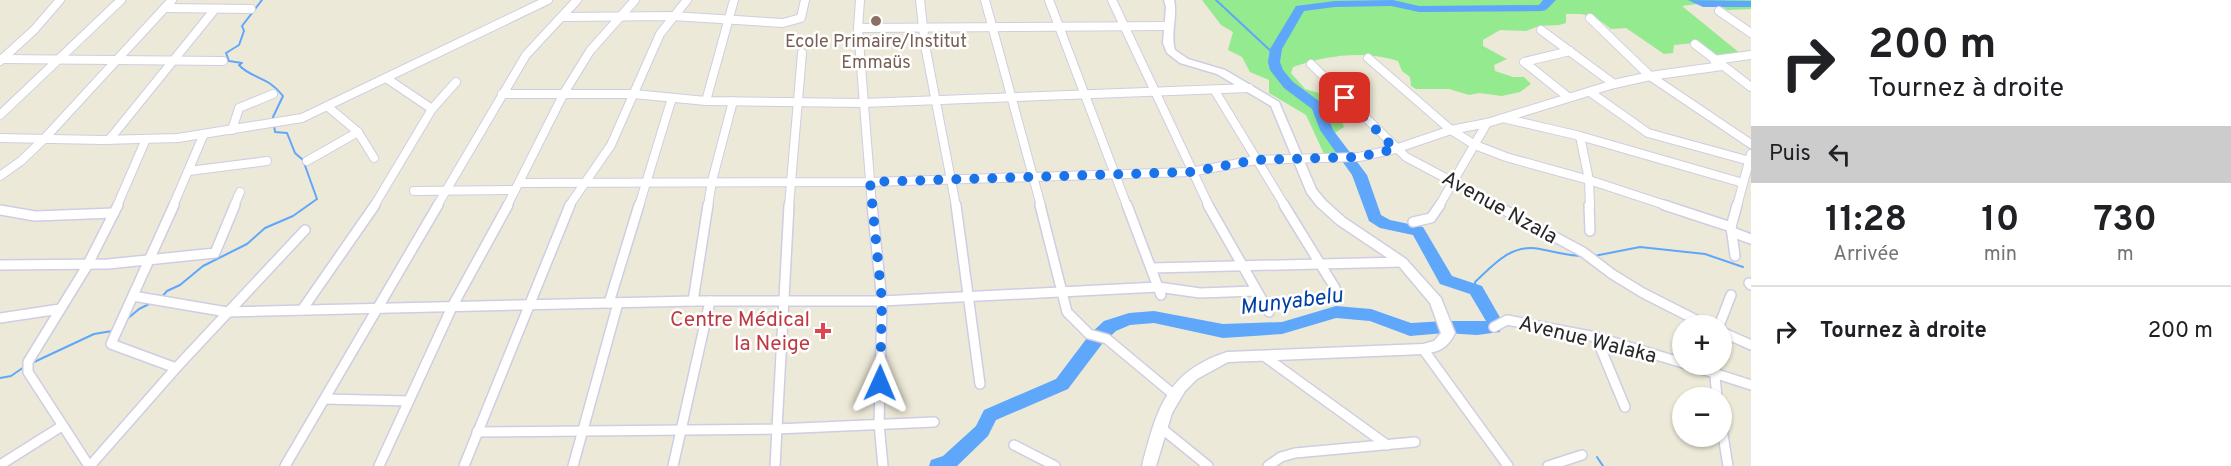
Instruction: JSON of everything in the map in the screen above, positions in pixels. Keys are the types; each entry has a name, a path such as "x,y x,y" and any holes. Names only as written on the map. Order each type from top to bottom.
{"street":[{"path":"1,60 34,30 60,0"},
{"path":"0,115 121,0"},
{"path":"0,176 44,139 172,0"},
{"path":"0,138 109,140 203,136 273,121 302,118 548,0"},
{"path":"285,466 526,55 564,17 577,0"},
{"path":"379,466 452,308 518,187 564,93 590,51 635,0"},
{"path":"464,466 570,204 611,145 660,34 687,0"},
{"path":"706,100 734,0"},
{"path":"564,17 672,16 783,23 801,18 805,0"},
{"path":"860,0 858,28 863,103 882,301 879,424 883,466"},
{"path":"920,0 922,29 952,178 966,297 980,384"},
{"path":"985,0 1033,175 1067,312 1078,328 1096,339 1107,339 1173,394"},
{"path":"1049,0 1159,291"},
{"path":"1112,0 1190,172 1240,266 1269,312"},
{"path":"1149,466 1160,427 1173,394 1193,374 1209,364 1227,357 1423,350 1439,347 1444,342 1447,327 1428,290 1402,262 1341,221 1321,203 1311,190 1275,104 1221,72 1184,61 1170,51 1167,43 1169,0"},
{"path":"165,8 251,9"},
{"path":"109,140 215,9"},
{"path":"1719,11 1751,33"},
{"path":"1590,18 1650,75 1751,144"},
{"path":"858,28 1169,27"},
{"path":"1541,30 1614,84"},
{"path":"1695,44 1751,87"},
{"path":"1568,97 1524,62 1570,51"},
{"path":"775,466 790,180 802,53"},
{"path":"1714,60 1751,55"},
{"path":"1368,58 1451,130 1475,145 1506,157 1589,180 1732,229 1751,238"},
{"path":"1,60 223,61"},
{"name":"Avenue Nzala","path":"1311,64 1395,149 1406,157 1588,256 1607,272 1655,301 1685,315"},
{"path":"414,190 518,187 585,182 790,180 870,182 1033,175 1190,172 1256,160 1347,158 1395,149 1451,130 1487,123 1568,97 1650,75 1722,66"},
{"path":"387,78 411,97 432,109"},
{"path":"302,310 386,189 397,165 432,109 456,82"},
{"path":"502,94 634,94 706,100 863,103 1250,88"},
{"path":"1215,91 1335,288"},
{"path":"1590,92 1648,133 1750,157 1732,229 1735,256"},
{"path":"232,130 238,108 273,94"},
{"path":"573,466 613,303 672,98"},
{"path":"693,301 712,181 733,101"},
{"path":"327,106 358,132 374,158"},
{"path":"1501,118 1580,136 1743,183"},
{"path":"1413,222 1431,218 1449,192 1487,123"},
{"path":"308,161 358,132"},
{"path":"176,368 111,344 203,136"},
{"path":"1580,136 1589,180 1590,231"},
{"path":"146,139 114,213 87,266 28,364 28,372 90,466 227,312 305,230"},
{"path":"189,171 267,161"},
{"path":"0,265 87,266 148,262 215,253 240,192"},
{"path":"1,212 34,216 114,213"},
{"path":"1152,268 1402,262"},
{"path":"133,296 227,312 785,299 882,301 1062,293 1256,291"},
{"path":"1723,315 1731,295"},
{"path":"673,466 710,301"},
{"path":"0,318 60,309"},
{"name":"Avenue Walaka","path":"1494,327 1507,320 1596,337 1672,360"},
{"path":"1732,336 1751,345"},
{"path":"1596,337 1625,407"},
{"path":"1423,350 1508,466"},
{"path":"1264,356 1387,445"},
{"name":"Avenue Walaka","path":"1728,375 1751,385"},
{"path":"325,399 409,401"},
{"path":"477,432 777,429 934,422"},
{"path":"0,465 62,426"},
{"path":"1160,427 1208,466"},
{"path":"1268,466 1281,457 1295,453 1415,442"},
{"path":"1014,446 1050,465"},
{"path":"1725,447 1729,466"},
{"path":"1548,466 1582,455"}],"green space":[{"path":"1202,0 1751,0 1751,9 1727,10 1714,2 1682,6 1741,54 1714,56 1695,43 1674,45 1673,53 1664,54 1626,28 1611,29 1594,16 1580,14 1566,14 1566,23 1559,25 1539,26 1526,31 1500,30 1483,40 1483,46 1507,59 1494,65 1495,71 1513,77 1524,77 1531,84 1520,92 1502,96 1479,93 1469,95 1449,89 1416,89 1411,86 1410,77 1402,71 1398,61 1372,56 1346,55 1319,59 1293,67 1291,73 1305,89 1322,94 1338,112 1344,127 1333,134 1339,146 1336,155 1324,154 1306,115 1269,93 1269,80 1250,72 1242,57 1228,50 1233,32 1221,25"}],"waterway":[{"path":"161,298 167,291 180,285 203,266 247,244 265,228 293,216 317,199 303,160 295,153 287,133 275,132 273,117 283,96 277,89 243,69 239,65 242,63 229,61 226,53 239,45 244,31 242,26 262,0"},
{"path":"1216,0 1274,54"},
{"name":"Munyabelu","path":"938,466 949,462 982,431 990,415 1062,384 1096,339 1110,326 1129,319 1154,317 1223,331 1282,328 1336,312 1371,315 1410,330 1494,327 1494,321 1476,290 1446,280 1418,231 1391,226 1374,217 1368,195 1356,168 1335,143 1323,123 1318,107 1282,78 1274,62 1274,54 1278,43 1300,8 1335,4 1391,3 1419,9 1542,8 1550,0"},
{"name":"Munyabelu","path":"1694,0 1703,4 1751,4"},
{"path":"1594,256 1640,247 1705,254 1743,267"},
{"path":"1476,290 1475,282 1489,268 1504,256 1521,249 1540,249 1583,256"},
{"path":"126,320 139,309 153,302"},
{"path":"32,363 94,334 112,331"},
{"path":"0,378 11,376 24,367"},
{"path":"1597,457 1603,466"}],"place":[{"name":"Ecole Primaire/Institut Emmaüs","path":"876,21"},
{"name":"Centre Médical la Neige","path":"823,331"}],"route":[{"path":"880,383 882,301 870,182 1033,175 1190,172 1256,160 1359,157 1395,149 1345,98"}]}
